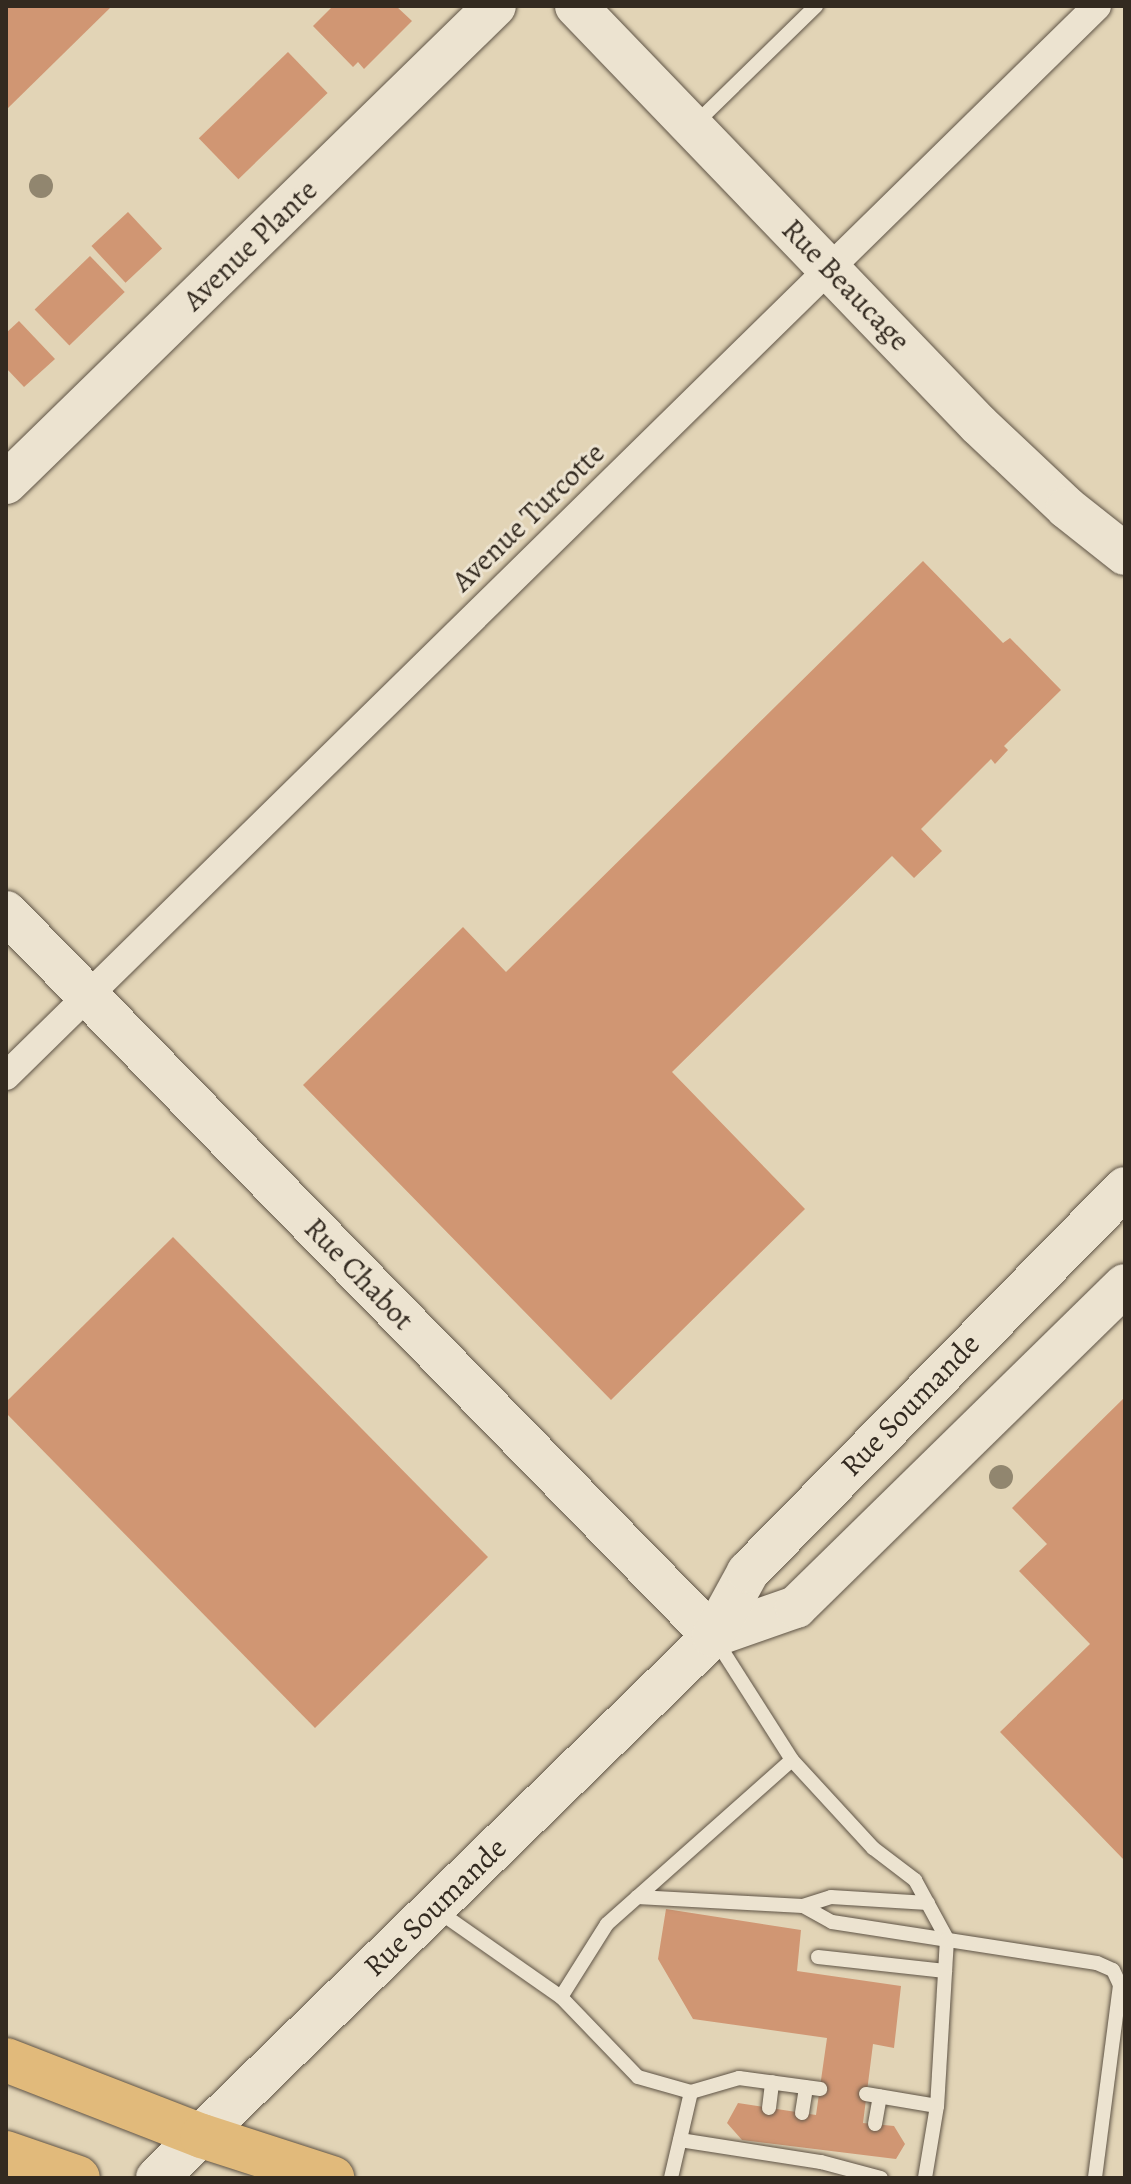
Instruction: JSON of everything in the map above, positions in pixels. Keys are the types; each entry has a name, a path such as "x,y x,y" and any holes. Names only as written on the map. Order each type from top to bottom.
{"main road":[{"path":"6,2060 202,2136 332,2178"},
{"path":"6,2153 78,2178"}],"street":[{"name":"Avenue Plante","path":"6,483 495,6"},
{"name":"Rue Beaucage","path":"576,6 979,425 1067,508 1125,554"},
{"name":"Avenue Turcotte","path":"6,1076 1097,6"},
{"name":"Rue Chabot","path":"6,912 713,1636"},
{"name":"Rue Soumande","path":"157,2178 713,1636 748,1572 1125,1188"},
{"name":"Rue Soumande","path":"713,1636 796,1607 1125,1285"}],"lane":[{"path":"693,126 816,6"},
{"path":"713,1636 792,1760 873,1848 915,1880 947,1939 937,2106 925,2178"},
{"path":"561,1997 607,1924 792,1760"},
{"path":"637,1897 803,1906 831,1897 928,1903"},
{"path":"803,1906 832,1922 1097,1963 1113,1970 1120,1985 1095,2178"},
{"path":"435,1909 561,1997 638,2077 691,2092 739,2078 813,2088 802,2113"},
{"path":"818,1957 945,1971"},
{"path":"769,2108 772,2082"},
{"path":"671,2178 691,2092"},
{"path":"875,2124 873,2095 937,2106"},
{"path":"680,2140 795,2153 881,2178"},
{"path":"866,2173 870,2156"}],"building":[{"path":"6,6 112,6 6,110"},
{"path":"333,6 396,6 412,21 364,69 358,62 353,67 313,26"},
{"path":"288,52 328,93 238,179 199,138"},
{"path":"128,212 162,249 126,283 91,246"},
{"path":"90,256 125,292 69,345 35,309"},
{"path":"19,321 55,359 24,387 6,368 6,333"},
{"path":"923,561 1003,643 1010,638 1061,690 1004,746 1008,750 995,764 991,759 921,829 942,851 914,878 892,856 672,1072 805,1209 611,1400 303,1085 463,927 506,972"},
{"path":"173,1237 488,1557 315,1728 6,1413 6,1402"},
{"path":"1125,1397 1125,1861 1000,1732 1090,1644 1019,1571 1047,1544 1012,1508"},
{"path":"666,1909 801,1930 797,1971 901,1986 894,2048 873,2044 863,2123 894,2126 905,2144 896,2159 742,2140 727,2123 738,2103 816,2115 827,2038 693,2019 658,1959"}]}
